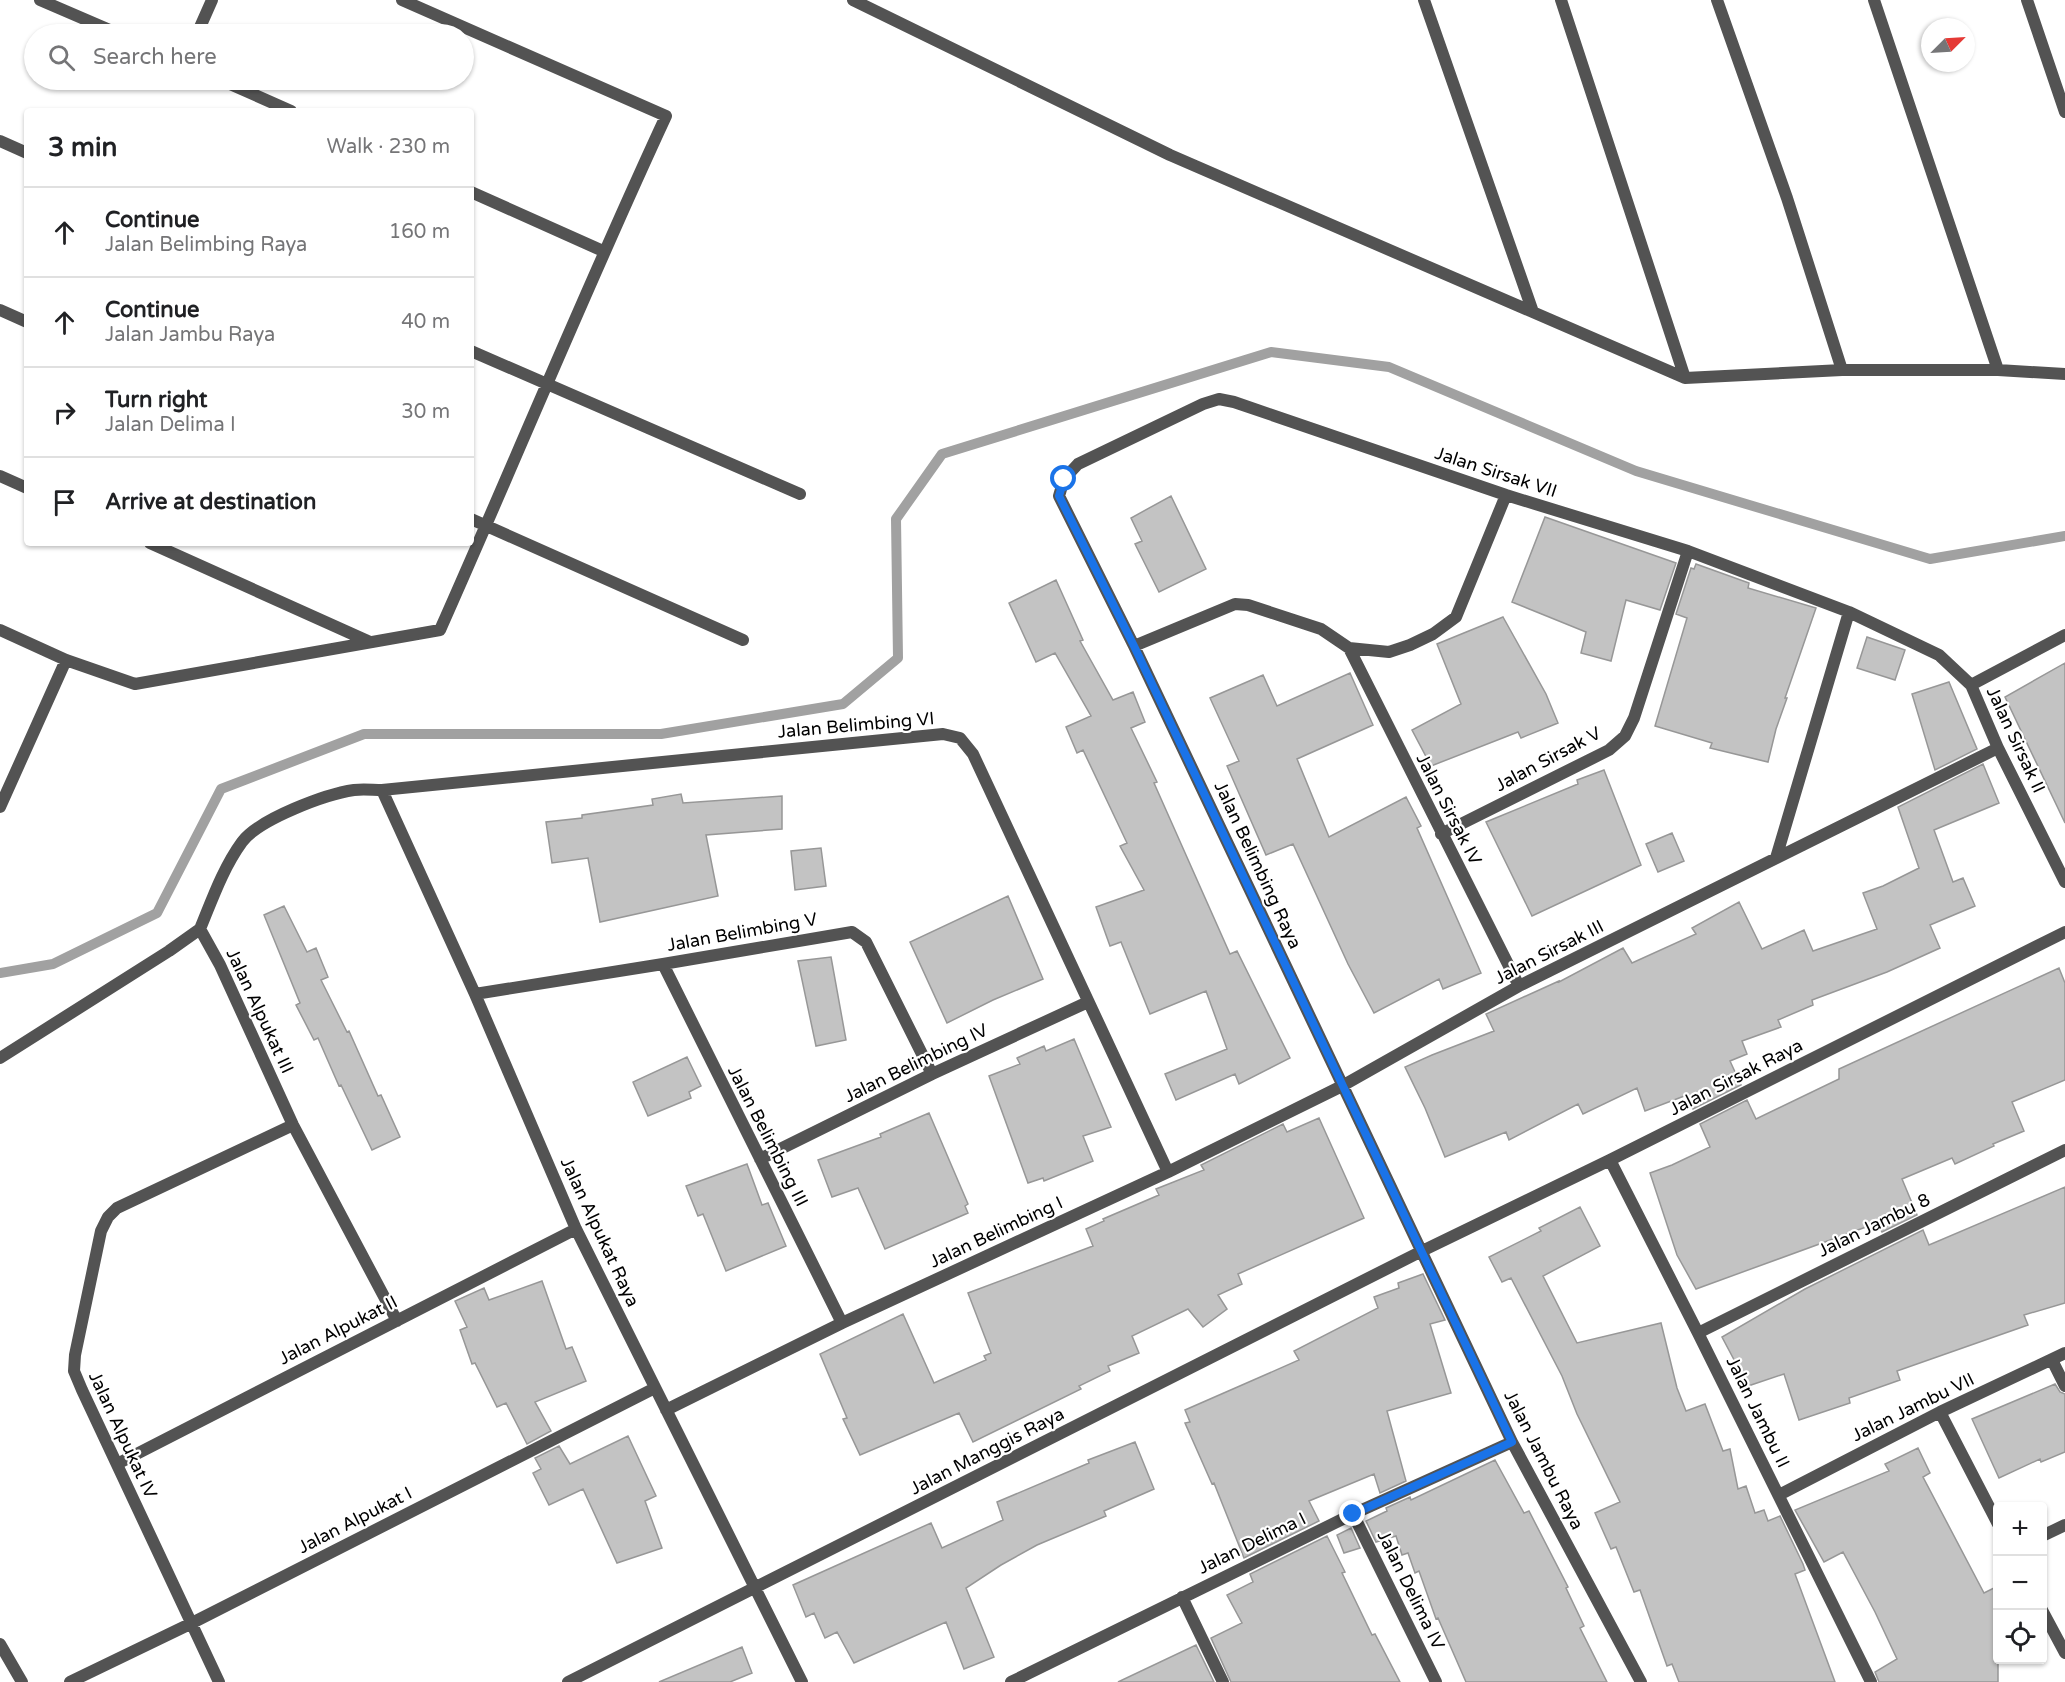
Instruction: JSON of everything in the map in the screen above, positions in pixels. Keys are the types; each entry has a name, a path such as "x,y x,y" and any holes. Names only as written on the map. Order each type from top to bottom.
{"street":[{"path":"40,0 63,5 99,24"},
{"path":"201,24 212,0"},
{"path":"402,0 457,24"},
{"path":"853,0 1170,154 1685,378 1842,370 1998,370 2065,374"},
{"path":"1424,0 1533,312"},
{"path":"1561,0 1685,378"},
{"path":"1718,0 1787,198 1842,370"},
{"path":"1874,0 1998,370"},
{"path":"2027,0 2065,112"},
{"path":"0,630 66,660 135,684 440,630 548,386 603,251 666,116 474,32"},
{"path":"244,90 284,108"},
{"path":"0,141 24,152"},
{"path":"474,193 603,251"},
{"path":"0,310 24,321"},
{"path":"474,352 800,494"},
{"name":"Jalan Sirsak VII","path":"1059,496 1064,479 1078,464 1203,404 1219,399 1234,402 1506,495 1688,551 1849,612 1939,655"},
{"path":"0,476 24,487"},
{"path":"1134,646 1235,604 1248,605 1321,629 1349,648 1389,652 1410,645 1433,634 1456,616 1506,495"},
{"name":"Jalan Belimbing Raya","path":"1059,496 1134,646 1422,1251"},
{"path":"474,520 743,640"},
{"path":"157,546 371,642"},
{"name":"Jalan Sirsak V","path":"1441,834 1609,750 1625,736 1634,718 1688,551"},
{"path":"1776,858 1849,612"},
{"path":"1971,685 2065,635"},
{"name":"Jalan Sirsak IV","path":"1349,648 1519,986"},
{"name":"Jalan Sirsak II","path":"1939,655 1971,685 1998,748 2065,882"},
{"path":"0,807 66,660"},
{"name":"Jalan Belimbing VI","path":"200,929 224,874 243,840 263,824 313,801 355,790 382,790 942,734 960,738 973,754 1168,1172"},
{"name":"Jalan Sirsak III","path":"1342,1086 1519,986 1998,748"},
{"name":"Jalan Alpukat Raya","path":"382,790 475,994 576,1229 802,1682"},
{"path":"0,1058 200,929"},
{"name":"Jalan Alpukat III","path":"200,929 220,965 293,1125 397,1321"},
{"name":"Jalan Belimbing V","path":"475,994 852,932 866,942 932,1074"},
{"name":"Jalan Sirsak Raya","path":"1422,1251 1610,1160 2065,932"},
{"name":"Jalan Belimbing III","path":"663,964 842,1323"},
{"name":"Jalan Belimbing IV","path":"760,1159 932,1074 1088,1002"},
{"name":"Jalan Belimbing I","path":"666,1410 842,1323 1168,1172 1342,1086"},
{"name":"Jalan Alpukat IV","path":"219,1682 74,1371 75,1355 101,1231 108,1217 117,1208 293,1125"},
{"name":"Jalan Jambu 8","path":"1698,1333 2065,1150"},
{"name":"Jalan Jambu II","path":"1610,1160 1871,1682"},
{"name":"Jalan Alpukat II","path":"117,1464 576,1229"},
{"name":"Jalan Jambu Raya","path":"1422,1251 1512,1442 1641,1682"},
{"name":"Jalan Manggis Raya","path":"568,1682 1422,1251"},
{"name":"Jalan Jambu VII","path":"1779,1495 1940,1412 2065,1353"},
{"path":"2052,1360 2065,1386"},
{"name":"Jalan Alpukat I","path":"70,1682 190,1624 656,1388"},
{"path":"1940,1412 1993,1514"},
{"name":"Jalan Delima I","path":"1011,1682 1024,1679 1182,1597 1353,1514 1512,1442"},
{"name":"Jalan Delima IV","path":"1353,1514 1436,1682"},
{"path":"2047,1534 2065,1525"},
{"path":"1182,1597 1223,1682"},
{"path":"2047,1618 2065,1653"},
{"path":"0,1644 22,1682"}],"building":[{"path":"1171,496 1206,569 1159,592 1135,544 1142,541 1131,518"},
{"path":"1545,517 1676,563 1660,610 1626,600 1611,661 1581,653 1586,632 1512,602"},
{"path":"1696,564 1749,583 1748,588 1816,608 1785,698 1787,698 1768,762 1710,748 1712,743 1655,726 1687,618 1676,614 1691,568 1694,569"},
{"path":"1056,580 1083,640 1080,641 1113,700 1133,692 1145,722 1131,728 1157,782 1154,783 1230,954 1237,951 1290,1058 1239,1084 1235,1074 1176,1100 1165,1074 1227,1049 1206,991 1150,1014 1121,942 1110,946 1096,907 1144,890 1120,846 1127,843 1083,750 1077,753 1066,727 1091,716 1055,653 1036,662 1009,603"},
{"path":"1503,617 1546,694 1558,723 1521,738 1518,732 1431,766 1412,730 1461,704 1437,644"},
{"path":"1867,637 1905,650 1895,680 1857,668"},
{"path":"2065,663 2065,823 2005,697"},
{"path":"1350,673 1373,725 1297,759 1329,837 1406,797 1421,826 1417,828 1481,973 1443,989 1439,979 1374,1013 1348,964 1293,844 1266,855 1227,766 1239,761 1210,698 1263,675 1277,706"},
{"path":"1949,682 1977,749 1935,770 1912,694"},
{"path":"1983,764 1999,803 1934,830 1953,882 1963,878 1975,906 1930,925 1940,948 1887,972 1812,1000 1813,1005 1778,1020 1781,1027 1742,1041 1747,1054 1730,1061 1741,1085 1693,1109 1687,1095 1645,1111 1637,1088 1583,1114 1578,1104 1509,1140 1506,1132 1445,1157 1405,1067 1494,1031 1486,1014 1559,982 1623,948 1632,963 1696,934 1692,928 1739,902 1762,949 1804,930 1813,951 1877,929 1863,893 1919,868 1898,807"},
{"path":"1604,770 1641,865 1532,916 1486,822 1578,784 1577,780"},
{"path":"681,794 683,803 782,796 782,829 706,835 718,896 600,922 588,858 552,863 546,822 653,805 652,799"},
{"path":"1672,833 1684,861 1658,872 1646,844"},
{"path":"821,848 826,886 795,890 791,851"},
{"path":"1008,896 1043,979 947,1023 910,942"},
{"path":"284,906 307,952 316,948 328,977 321,980 347,1032 349,1031 378,1096 381,1095 400,1137 372,1150 341,1085 339,1086 318,1038 314,1040 296,1005 300,1003 264,915"},
{"path":"831,957 846,1040 816,1046 798,961"},
{"path":"2059,968 2065,983 2065,1080 2012,1102 2024,1131 1955,1164 1952,1158 1902,1179 1917,1215 1882,1232 1877,1223 1696,1289 1677,1255 1650,1173 1710,1147 1700,1124 1747,1100 1756,1119 1839,1079 1839,1069"},
{"path":"1074,1039 1111,1127 1083,1136 1093,1161 1044,1181 1043,1178 1028,1183 989,1076 1020,1064 1017,1058 1044,1046 1046,1051"},
{"path":"687,1057 701,1086 689,1092 691,1098 648,1116 633,1082"},
{"path":"929,1113 968,1204 965,1206 968,1213 885,1249 858,1188 832,1197 818,1160 881,1137 880,1134"},
{"path":"1319,1118 1364,1218 1238,1274 1242,1284 1218,1295 1227,1309 1203,1327 1188,1309 1132,1336 1139,1353 1108,1366 1110,1371 1079,1386 1081,1389 973,1442 959,1413 860,1455 843,1419 847,1418 820,1354 903,1314 934,1383 986,1360 984,1356 991,1353 968,1293 1093,1246 1086,1229 1104,1221 1103,1219 1159,1195 1156,1189 1204,1170 1201,1165 1283,1124 1287,1132"},
{"path":"747,1164 762,1205 768,1203 786,1246 726,1271 703,1214 698,1216 686,1186"},
{"path":"2065,1187 2065,1303 2024,1315 2028,1325 1897,1371 1900,1380 1849,1398 1850,1403 1799,1420 1784,1374 1748,1386 1722,1337 1805,1289 1923,1230 1929,1245"},
{"path":"1580,1207 1600,1246 1543,1276 1577,1343 1661,1323 1677,1388 1686,1411 1705,1404 1723,1451 1730,1449 1738,1489 1746,1486 1755,1513 1764,1510 1768,1521 1780,1516 1805,1570 1795,1574 1835,1682 1679,1682 1672,1664 1667,1666 1640,1590 1634,1592 1616,1547 1611,1549 1595,1513 1620,1502 1577,1414 1562,1376 1511,1278 1502,1282 1489,1257 1541,1231 1539,1228"},
{"path":"1423,1274 1445,1320 1430,1324 1451,1393 1387,1411 1406,1481 1380,1493 1374,1474 1309,1501 1319,1521 1244,1558 1214,1483 1212,1484 1185,1423 1190,1422 1185,1410 1299,1360 1294,1351 1378,1308 1374,1297 1399,1288 1398,1283"},
{"path":"542,1281 566,1349 572,1347 586,1381 535,1402 551,1431 527,1444 506,1403 497,1407 475,1363 472,1364 460,1330 467,1327 455,1301 484,1288 489,1300"},
{"path":"2055,1384 2060,1392 2065,1394 2065,1452 2041,1462 2040,1459 1999,1478 1972,1419"},
{"path":"628,1436 656,1496 645,1501 662,1548 617,1563 583,1489 549,1505 533,1473 541,1469 535,1458 559,1446 570,1464"},
{"path":"1135,1442 1154,1489 1104,1511 1106,1516 1037,1545 966,1588 994,1657 964,1669 946,1622 854,1663 837,1632 825,1638 814,1613 806,1617 793,1585 931,1523 942,1548 1003,1520 997,1502 1089,1463 1088,1460"},
{"path":"1918,1448 1930,1473 1923,1477 1984,1593 1993,1588 1993,1664 1998,1664 1998,1682 1879,1682 1875,1672 1897,1659 1875,1612 1843,1552 1824,1562 1795,1510 1889,1471 1885,1464"},
{"path":"1495,1460 1524,1513 1529,1511 1568,1587 1566,1588 1584,1626 1580,1628 1607,1682 1466,1682 1438,1618 1436,1619 1419,1571 1415,1573 1408,1553 1402,1555 1396,1536 1376,1542 1366,1521 1387,1511 1386,1508 1410,1497 1411,1500"},
{"path":"1351,1528 1360,1548 1344,1553 1337,1535"},
{"path":"1327,1536 1372,1635 1375,1634 1400,1682 1231,1682 1211,1638 1242,1623 1227,1595 1253,1582 1250,1574"},
{"path":"1196,1645 1214,1682 1118,1682"},
{"path":"742,1647 752,1673 730,1682 659,1682"}],"waterway":[{"path":"0,973 53,964 157,913 221,789 364,734 661,734 843,704 898,658 896,519 942,454 1271,352 1389,367 1636,471 1930,559 2065,536"}],"route":[{"path":"1064,479 1059,496 1134,646 1512,1442 1353,1514"}]}
